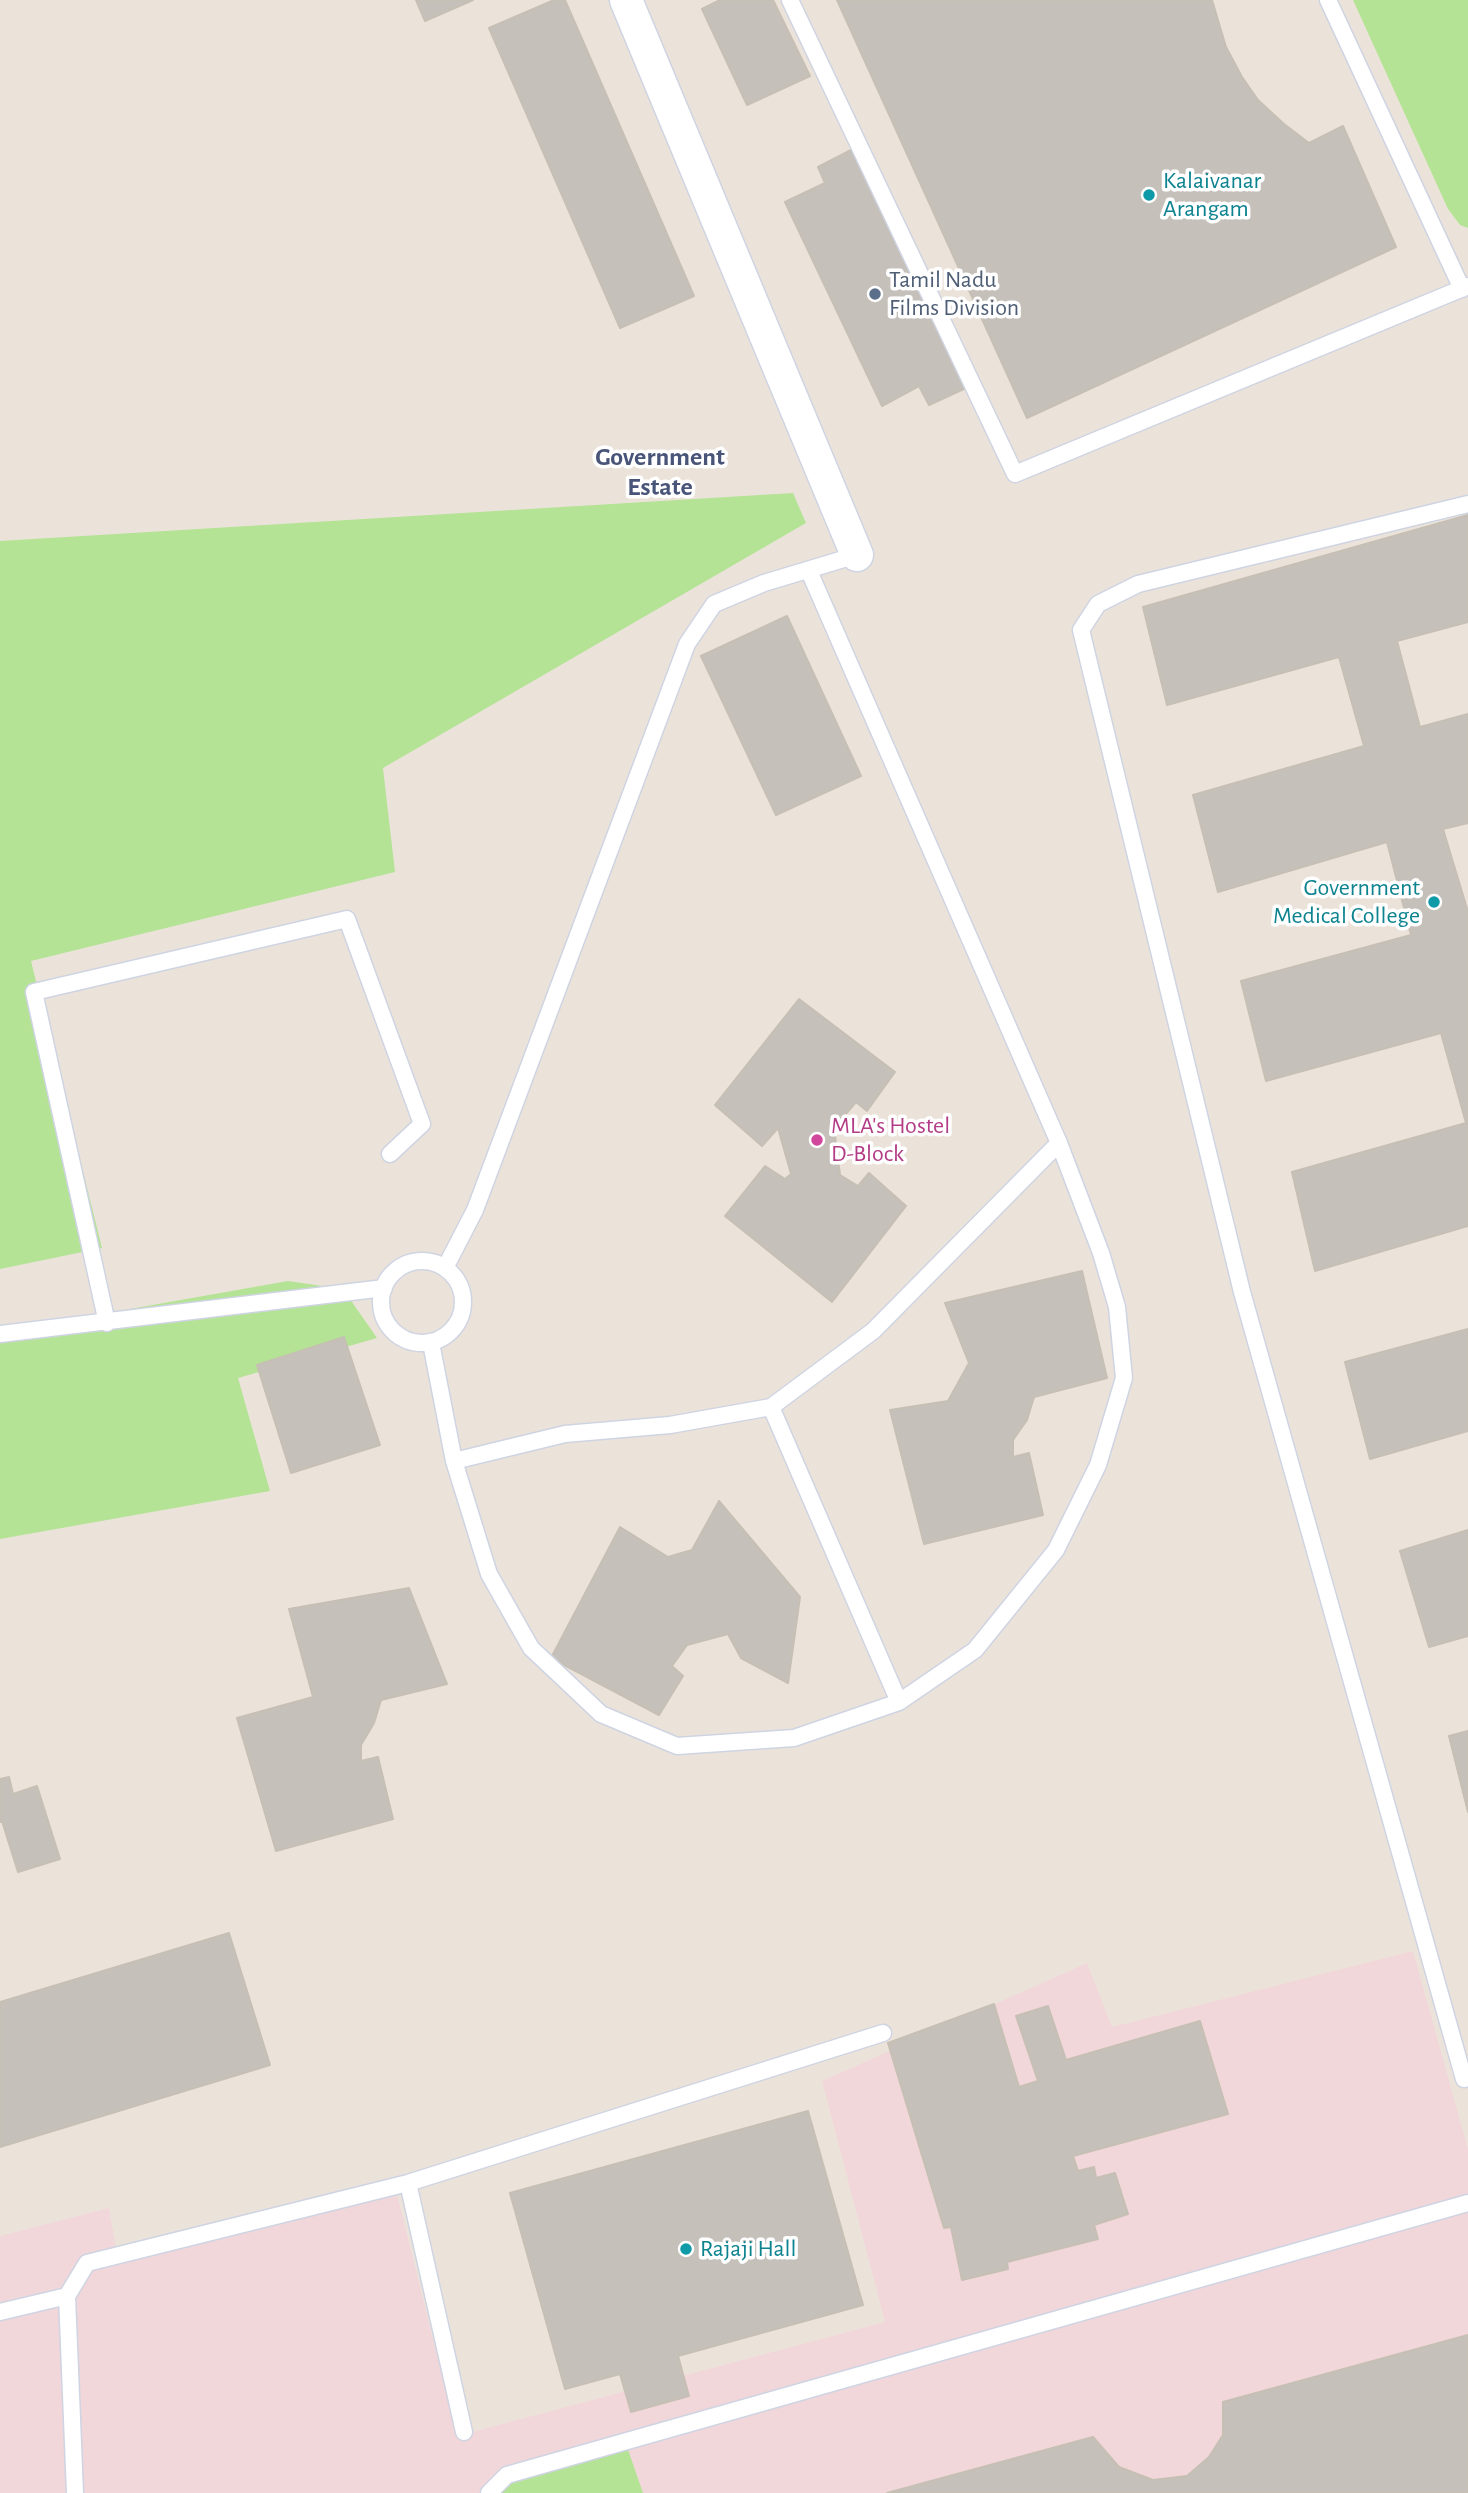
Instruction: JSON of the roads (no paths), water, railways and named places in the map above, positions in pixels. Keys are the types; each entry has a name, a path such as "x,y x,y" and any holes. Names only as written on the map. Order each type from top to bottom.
{"street":[{"path":"626,0 857,555"}],"lane":[{"path":"790,0 1015,474 1465,287 1328,0"},
{"path":"1464,2079 1242,1292 1081,630 1098,604 1138,584 1468,505"},
{"path":"445,1268 475,1210 687,644 714,604 764,583 857,555"},
{"path":"431,1343 454,1461 489,1574 531,1648 601,1714 677,1746 794,1738 899,1702 975,1650 1056,1550 1098,1465 1124,1378 1117,1307 1101,1253 1059,1143 810,570"},
{"path":"107,1322 34,992 347,919 422,1124 390,1154"},
{"path":"454,1461 565,1434 670,1425 771,1407 873,1331 1059,1143"},
{"path":"433,1262 456,1277 464,1303 461,1317 454,1329 444,1338 431,1343 404,1339 385,1321 381,1308 384,1288 395,1271 406,1264 433,1262"},
{"path":"0,1334 384,1288"},
{"path":"771,1407 899,1702"},
{"path":"75,2493 67,2296 87,2263 408,2183 883,2033"},
{"path":"408,2183 464,2432"},
{"path":"489,2493 507,2475 1468,2203"},
{"path":"0,2312 67,2296"}],"place":[{"name":"Kalaivanar Arangam","path":"1149,195"},
{"name":"Tamil Nadu Films Division","path":"875,294"},
{"name":"Government Medical College","path":"1434,902"},
{"name":"MLA's Hostel D-Block","path":"817,1140"},
{"name":"Rajaji Hall","path":"686,2249"}],"district":[{"name":"Government Estate","path":"660,472"}]}
